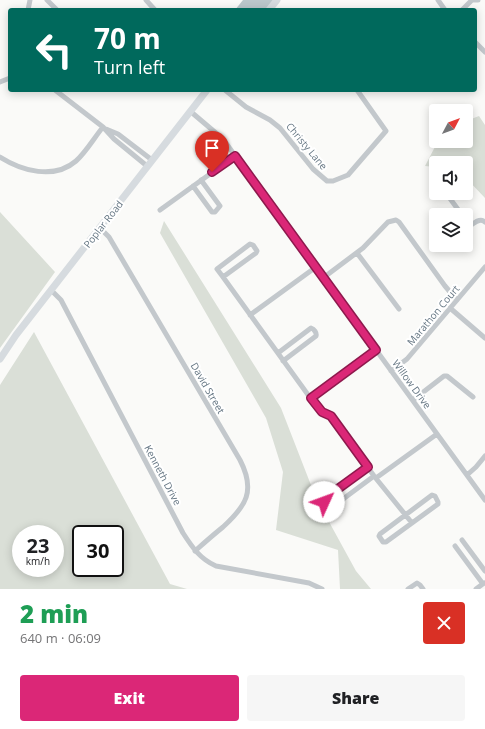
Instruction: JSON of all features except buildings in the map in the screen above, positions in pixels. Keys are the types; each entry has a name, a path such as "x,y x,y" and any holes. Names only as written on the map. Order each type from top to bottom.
{"street":[{"path":"47,0 55,8"},
{"path":"146,0 153,8"},
{"path":"271,8 277,0"},
{"path":"464,8 472,0 478,0"},
{"path":"477,44 485,52"},
{"path":"58,92 103,127 114,139 150,163"},
{"name":"Poplar Road","path":"0,359 16,335 205,92"},
{"name":"Christy Lane","path":"227,92 246,107 270,120 280,128 317,173 326,181 333,181 348,175 386,131 359,92"},
{"name":"Willow Drive","path":"190,111 220,135 485,500"},
{"path":"0,158 26,169 48,172 60,170 75,162 103,127"},
{"path":"160,210 235,156"},
{"path":"193,186 212,212 214,212 220,206 201,180"},
{"path":"323,278 357,253 388,222 396,220 457,300"},
{"path":"473,224 479,220 485,222"},
{"name":"David Street","path":"100,228 109,237 240,460 247,475 248,492 243,505 234,517 195,551"},
{"path":"223,277 256,253 257,251 252,245 250,244 217,269 311,398 322,412 331,416 375,477 412,523"},
{"path":"357,253 399,309"},
{"path":"250,315 316,267"},
{"name":"Marathon Court","path":"391,371 407,359 457,300 484,271"},
{"name":"Kenneth Drive","path":"51,290 61,300 183,533 195,551 216,566 309,583 322,589"},
{"path":"450,308 485,338"},
{"path":"278,353 311,328 313,329 316,336 283,361"},
{"path":"311,398 376,350"},
{"path":"413,400 444,376 447,376 473,397"},
{"path":"368,467 324,499 324,502 328,508 331,508 437,434"},
{"path":"467,475 485,456"},
{"path":"432,495 435,496 438,504 412,523 386,542 383,542 379,536 432,495"},
{"path":"462,540 485,572"},
{"path":"454,546 484,583 476,589"},
{"path":"408,589 416,583 420,584 423,589"}],"shaded area":[{"path":"243,0 277,0 271,8 237,8"},
{"path":"479,116 485,125 485,198 473,185 473,156 430,156 434,148 473,148 473,118"},
{"path":"429,158 429,166 425,166"},
{"path":"0,212 55,272 0,348"},
{"path":"164,221 281,408 316,498 356,571 371,589 340,589 338,550 276,530 283,472 266,418 160,233"},
{"path":"34,332 170,584 187,589 0,589 0,385"}],"route":[{"path":"212,172 235,156 376,350 311,398 319,410 331,416 368,467 324,499 324,502"}]}
